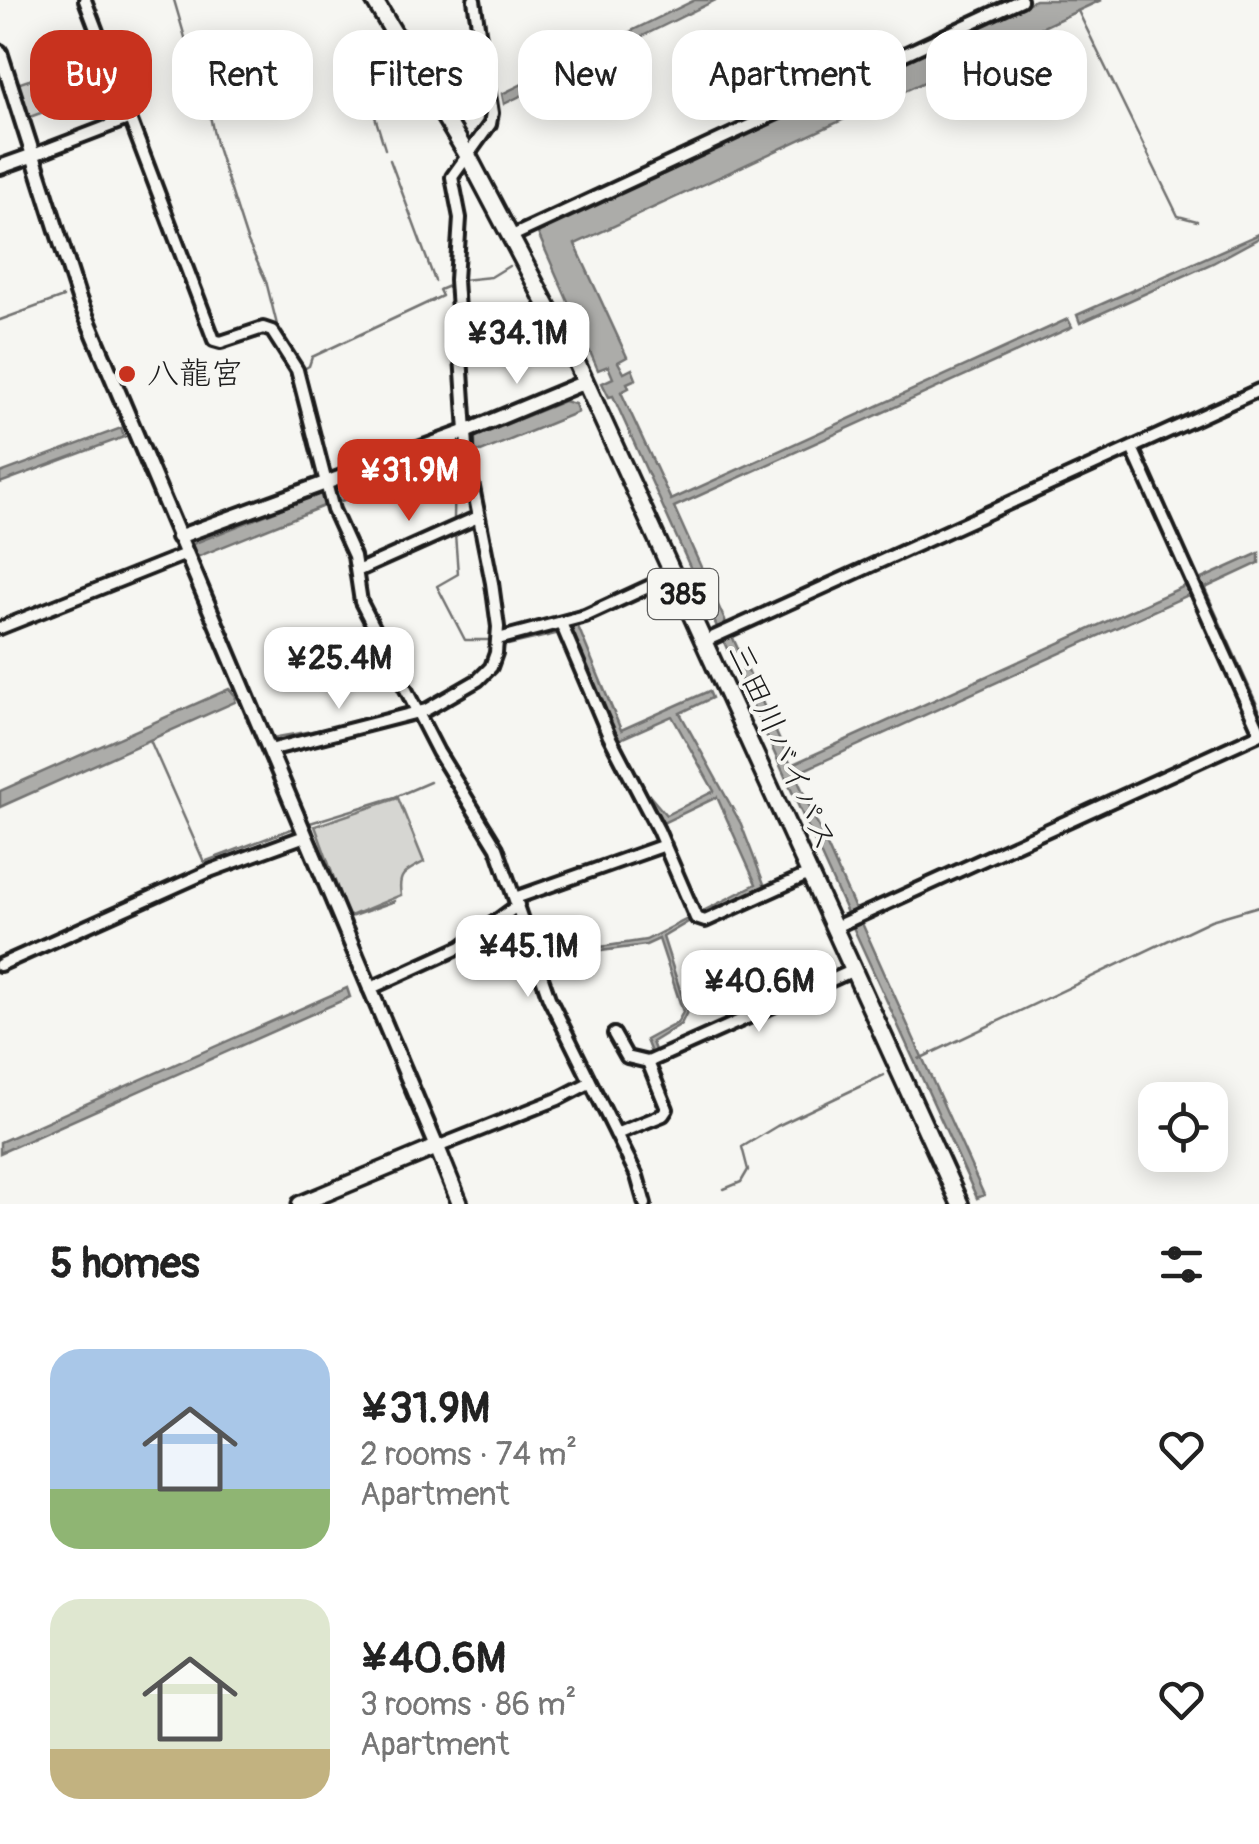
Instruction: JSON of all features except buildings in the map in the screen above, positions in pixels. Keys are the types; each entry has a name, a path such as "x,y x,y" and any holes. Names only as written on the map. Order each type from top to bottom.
{"highway":[{"name":"三田川バイパス","path":"374,0 468,156 585,382 960,1204"}],"main road":[{"path":"300,1204 437,1147 460,1204"}],"street":[{"path":"84,0 96,30"},
{"path":"270,750 419,712 478,680 490,667 498,639 465,432 456,280 460,218 451,187 457,168 490,124 492,113 474,0"},
{"path":"512,236 1021,0"},
{"path":"0,52 78,299 437,1147 589,1083"},
{"path":"0,167 125,120"},
{"path":"131,120 214,340 222,342 264,328 278,338 297,370 332,507 357,572 361,602 438,752 497,848 518,900 534,960 589,1083 620,1133 645,1204"},
{"path":"178,536 465,432 585,382"},
{"path":"705,641 1259,390"},
{"path":"834,927 1259,732 1132,448"},
{"path":"357,572 478,516"},
{"path":"0,628 186,554"},
{"path":"498,639 561,623 674,576"},
{"path":"561,623 609,736 695,915 705,920 809,874"},
{"path":"0,965 212,870 305,836"},
{"path":"370,989 461,946 518,900 665,846"},
{"path":"614,1034 627,1057 648,1062 854,970"},
{"path":"620,1133 664,1115 667,1110 648,1062"}],"shaded area":[{"path":"695,0 716,0 652,31 633,30"},
{"path":"1035,0 1101,0 1036,30 970,30"},
{"path":"926,51 926,81 906,90 906,60"},
{"path":"30,80 27,118 17,84"},
{"path":"518,86 518,97 504,104 502,94"},
{"path":"776,120 842,120 575,244 627,357 618,362 624,373 632,369 636,379 621,392 671,500 1068,319 1072,327 674,507 727,625 718,629 613,396 609,397 602,383 613,378 608,366 598,370 537,231"},
{"path":"1259,234 1259,238 1213,263 1080,323 1077,315"},
{"path":"564,401 575,404 578,412 481,452 475,450 475,437"},
{"path":"121,428 124,437 0,483 0,473"},
{"path":"461,448 459,459 410,480 321,507 197,557 190,545 318,494"},
{"path":"1259,553 1259,563 1201,590 1197,581"},
{"path":"1189,584 1193,593 795,774 856,911 848,915 723,640 732,636 791,765"},
{"path":"577,624 621,730 709,691 712,698 680,713 741,824 766,889 700,915 663,937 687,1012 681,1024 652,1042 656,1053 652,1055 646,1040 677,1023 683,1012 659,939 646,945 593,952 593,948 646,940 756,884 717,797 663,823 647,796 666,815 714,791 672,716 618,740 570,627"},
{"path":"229,689 236,696 235,702 0,807 0,791"},
{"path":"398,798 424,862 404,874 401,895 348,917 315,826"},
{"path":"861,921 984,1195 977,1198 852,925"},
{"path":"347,988 350,997 0,1153 0,1142"}],"waterway":[{"path":"174,0 191,58 201,74 216,144 247,240 266,281 278,329 290,350"},
{"path":"93,4 99,19"},
{"path":"1078,11 1178,216 1197,221"},
{"path":"102,26 104,30"},
{"path":"376,120 385,149"},
{"path":"141,128 154,162"},
{"path":"390,160 435,281"},
{"path":"157,171 163,188"},
{"path":"167,199 176,225"},
{"path":"179,232 188,257"},
{"path":"190,263 195,275"},
{"path":"462,280 491,277 509,266"},
{"path":"302,370 309,366 312,357 442,296 439,290 451,285"},
{"path":"0,320 63,297"},
{"path":"218,335 255,325"},
{"path":"323,452 329,469"},
{"path":"454,518 455,470"},
{"path":"455,534 458,574 437,586 465,640 488,640"},
{"path":"197,557 261,713"},
{"path":"1204,587 1259,709"},
{"path":"508,645 560,633"},
{"path":"349,723 406,708"},
{"path":"427,715 497,839"},
{"path":"265,721 272,738 340,726"},
{"path":"150,740 204,862 294,828"},
{"path":"313,831 310,823 430,782"},
{"path":"319,845 342,906"},
{"path":"513,879 519,895"},
{"path":"347,918 395,901"},
{"path":"919,1059 1211,920 1259,906"},
{"path":"724,1189 741,1182 748,1170 742,1147 884,1075"}],"place":[{"name":"八龍宮","path":"127,374"}]}
